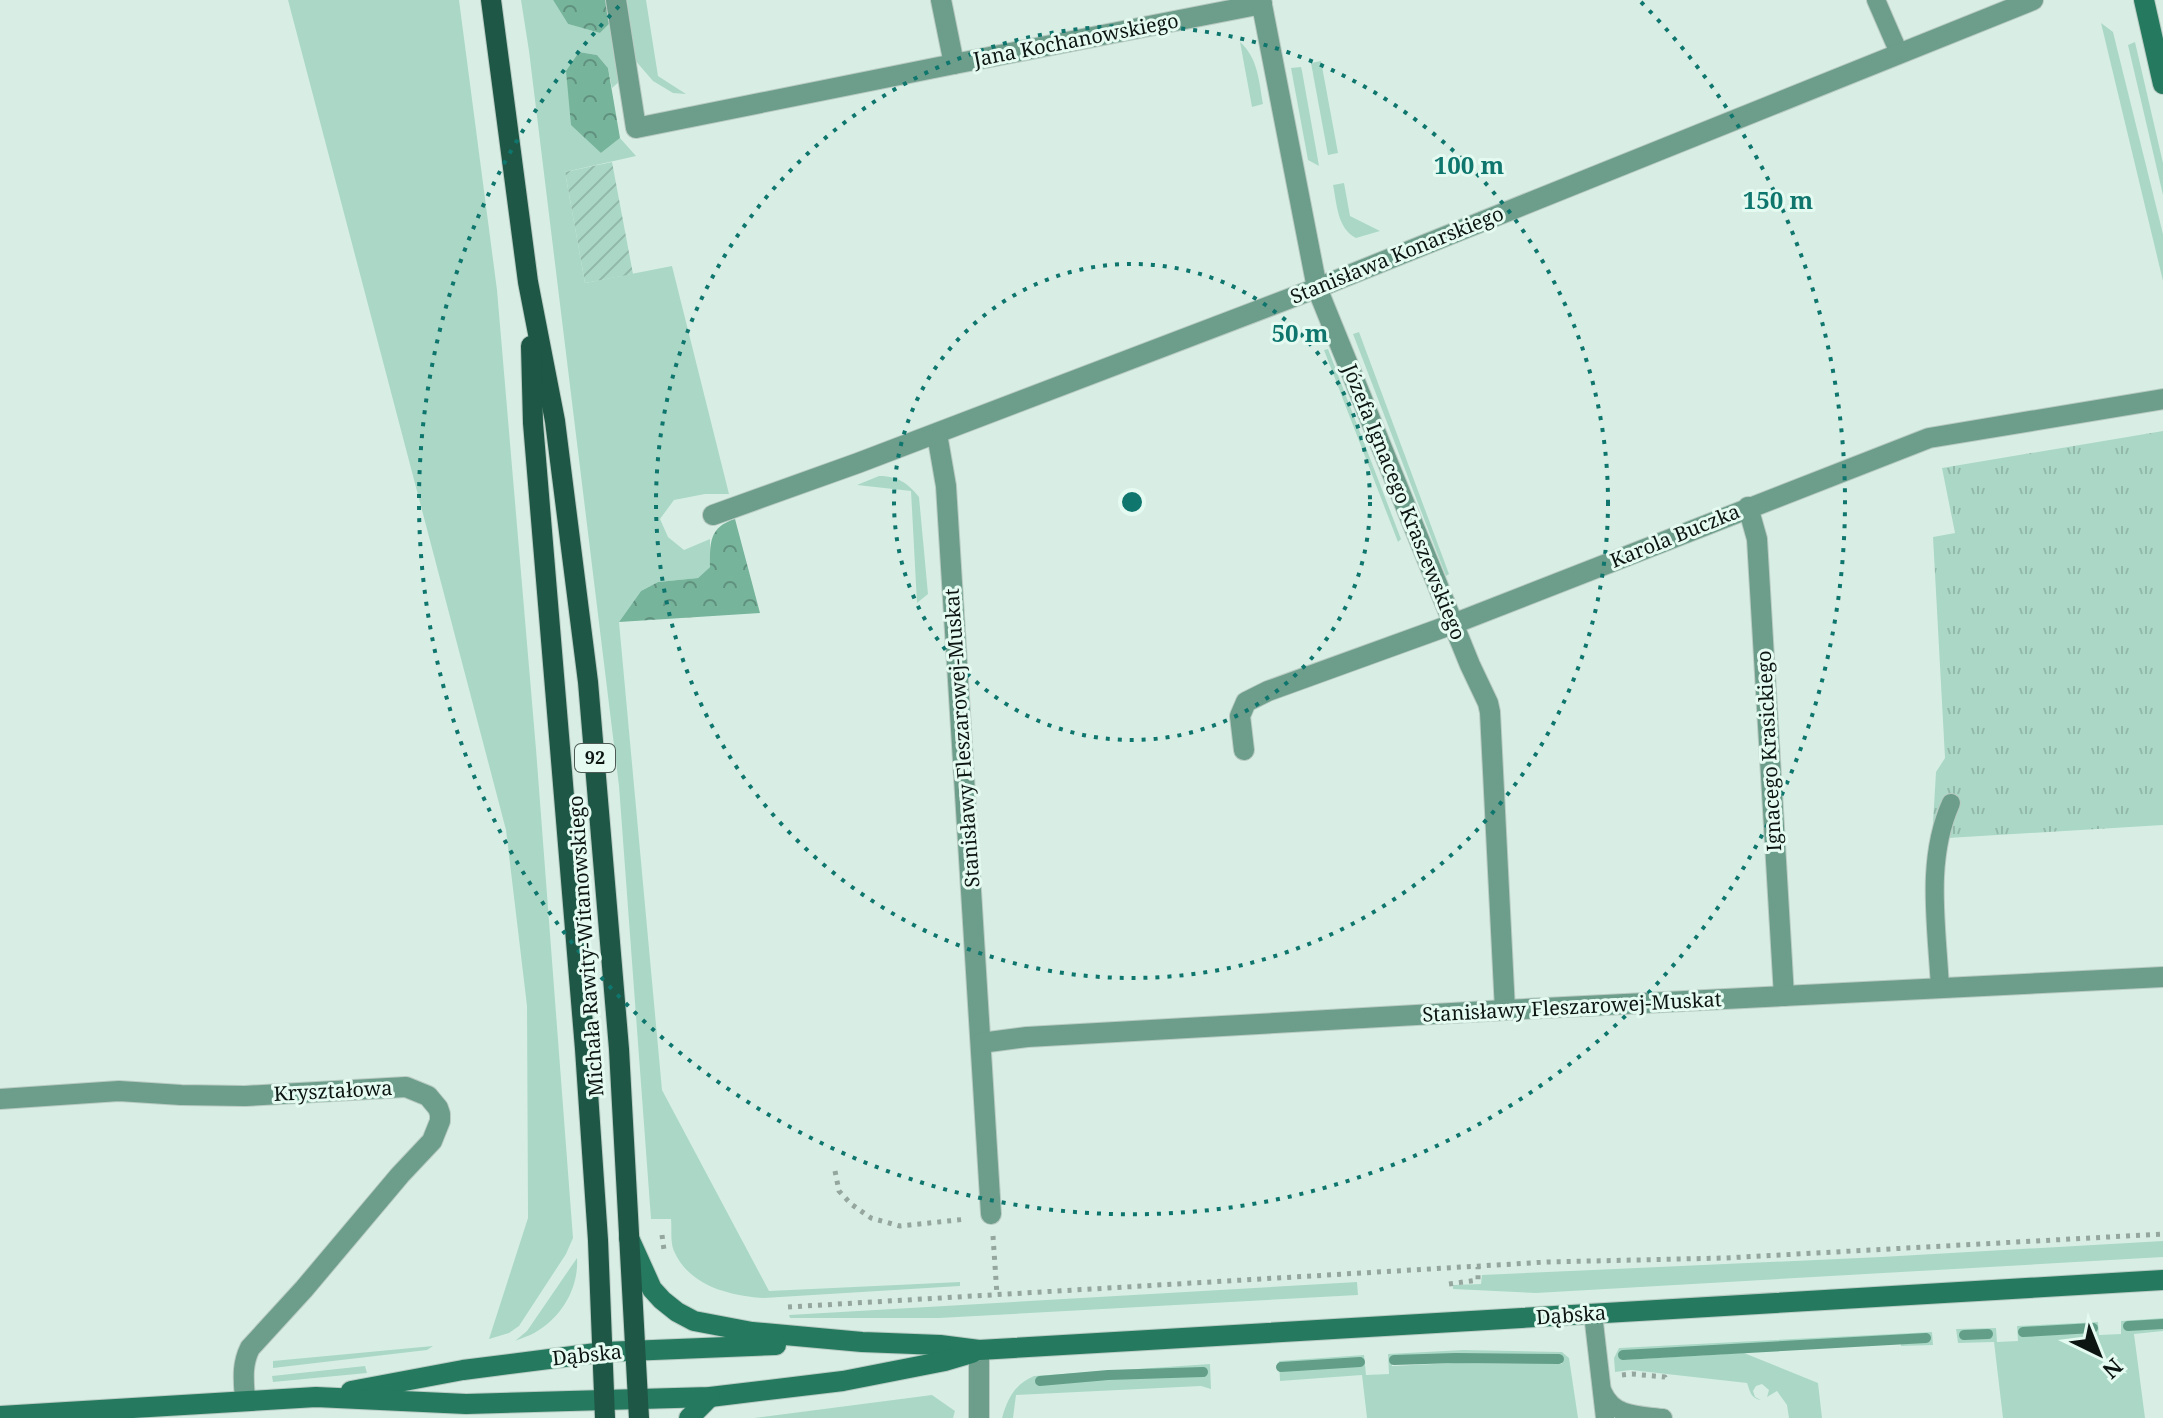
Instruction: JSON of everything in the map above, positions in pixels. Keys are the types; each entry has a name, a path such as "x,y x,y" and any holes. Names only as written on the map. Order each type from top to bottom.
{"main road":[{"name":"Michała Rawity-Witanowskiego","path":"491,0 528,282 555,421 588,682 619,1049 638,1408"},
{"name":"Michała Rawity-Witanowskiego","path":"528,282 533,423 586,1064 605,1409"}],"street":[{"path":"616,0 636,128 954,64"},
{"name":"Jana Kochanowskiego","path":"941,0 954,64 1262,2"},
{"name":"Stanisława Konarskiego","path":"713,515 937,434 1317,288 2033,0"},
{"path":"2144,0 2163,84"},
{"name":"Józefa Ignacego Kraszewskiego","path":"1262,2 1317,288 1488,703 1505,1010"},
{"name":"Karola Buczka","path":"1244,750 1240,716 1246,702 1268,691 1453,624 1748,507 1929,438 2163,399"},
{"name":"Stanisławy Fleszarowej-Muskat","path":"937,434 946,486 991,1214"},
{"name":"Ignacego Krasickiego","path":"1748,507 1757,539 1784,996"},
{"name":"Stanisławy Fleszarowej-Muskat","path":"981,1043 1027,1037 1505,1010 2163,977"},
{"name":"Kryształowa","path":"0,1099 119,1091 245,1096 406,1087 434,1102 440,1114 432,1141 250,1348 243,1370 245,1401"},
{"name":"Dąbska","path":"629,1238 652,1289 677,1312 694,1321 752,1332 979,1350 2163,1280"},
{"name":"Dąbska","path":"316,1397 463,1370 604,1352 862,1342"},
{"path":"979,1350 979,1418"},
{"name":"Dąbska","path":"0,1416 316,1397 638,1408 843,1381 945,1361 979,1350"},
{"path":"689,1418 710,1397"},
{"name":"Dąbska","path":"499,1403 528,1418"}],"lane":[{"path":"1876,0 1899,53"},
{"path":"1940,988 1935,869 1941,829 1951,803"},
{"path":"1593,1314 1608,1381 1605,1418"},
{"path":"1608,1381 1606,1400 1616,1410 1664,1418"},
{"path":"1653,1418 1664,1418"}],"path":[{"path":"835,1171 839,1191 851,1204 871,1218 900,1226 958,1221 991,1214 997,1295"},
{"path":"787,1307 1547,1262 1725,1258 2163,1234"},
{"path":"662,1235 666,1261"},
{"path":"1449,1284 1478,1280 1478,1267"},
{"path":"1608,1381 1632,1374 1665,1377 1667,1381"}],"green space":[{"path":"288,0 459,0 497,290 573,1238 566,1254 519,1326 509,1333 489,1339 528,1218 527,1006 506,830"},
{"path":"521,0 553,0 568,24 600,33 612,21 620,81 612,88 608,68 597,55 579,52 601,153 620,138 636,156 565,172 585,283 672,266 729,494 705,494 674,500 660,519 668,537 684,550 710,539 710,567 698,578 658,582 641,591 619,622 662,1090 769,1291 960,1282 960,1286 764,1298 738,1295 712,1287 690,1273 673,1247 671,1219 651,1219 619,786"},
{"path":"553,0 608,0 612,21 600,33 568,24"},
{"path":"627,0 646,0 658,76 686,94 673,93 653,81 634,59"},
{"path":"2101,23 2113,32 2163,234 2163,281"},
{"path":"1240,42 1254,63 1263,104 1252,107"},
{"path":"2135,42 2163,163 2163,195 2128,45"},
{"path":"579,52 597,55 608,68 620,138 601,153 571,125 566,71"},
{"path":"1321,61 1338,153 1328,155 1311,63"},
{"path":"1301,67 1319,166 1308,160 1291,68"},
{"path":"612,162 633,274 585,283 565,172"},
{"path":"1344,183 1350,216 1380,231 1356,238 1345,228 1333,185"},
{"path":"1359,332 1449,574 1446,576 1353,334"},
{"path":"1328,349 1401,539 1398,542 1324,350"},
{"path":"2163,431 2163,825 1932,839 1936,772 1945,758 1933,537 1955,533 1942,468"},
{"path":"879,476 901,481 919,497 928,594 917,603 911,491 857,485"},
{"path":"735,519 760,613 619,622 641,591 658,582 698,578 710,567 711,543 716,531"},
{"path":"2163,1241 2163,1257 1536,1293 1453,1289 1453,1285 1481,1284 1482,1275"},
{"path":"577,1258 572,1289 562,1308 548,1324 515,1341 527,1331"},
{"path":"1357,1282 1358,1295 939,1318 790,1318 789,1315"},
{"path":"2163,1318 2163,1331 2134,1334 2145,1418 2003,1418 1994,1342 1958,1343 1956,1329 1996,1328 1997,1342 2018,1341 2017,1326 2098,1322 2099,1335 2121,1334 2121,1321"},
{"path":"1932,1332 1933,1345 1901,1346 1900,1336 1620,1351 1621,1360 1744,1353 1818,1383 1822,1418 1789,1418 1787,1405 1777,1391 1767,1397 1769,1390 1762,1384 1753,1391 1755,1397 1761,1400 1758,1399 1753,1396 1747,1383 1631,1370 1615,1372 1614,1358 1619,1348"},
{"path":"433,1346 427,1350 273,1368 273,1361"},
{"path":"1463,1350 1562,1352 1569,1358 1578,1418 1367,1418 1362,1375 1280,1381 1279,1361 1364,1355 1366,1375 1389,1374 1388,1354","holes":["1562,1355 1562,1364 1392,1366 1392,1357"]},
{"path":"1210,1364 1211,1389 1201,1386 1016,1395 1013,1418 1002,1418 1013,1393 1034,1376"},
{"path":"365,1366 367,1373 273,1382 272,1376"},
{"path":"932,1395 955,1411 953,1418 754,1418"}],"waterway":[{"path":"2128,1326 2163,1324"},
{"path":"2023,1332 2093,1328"},
{"path":"1964,1335 1988,1334"},
{"path":"1623,1355 1926,1338"},
{"path":"1394,1360 1559,1359"},
{"path":"1281,1367 1360,1362"},
{"path":"1040,1381 1203,1372"}]}
